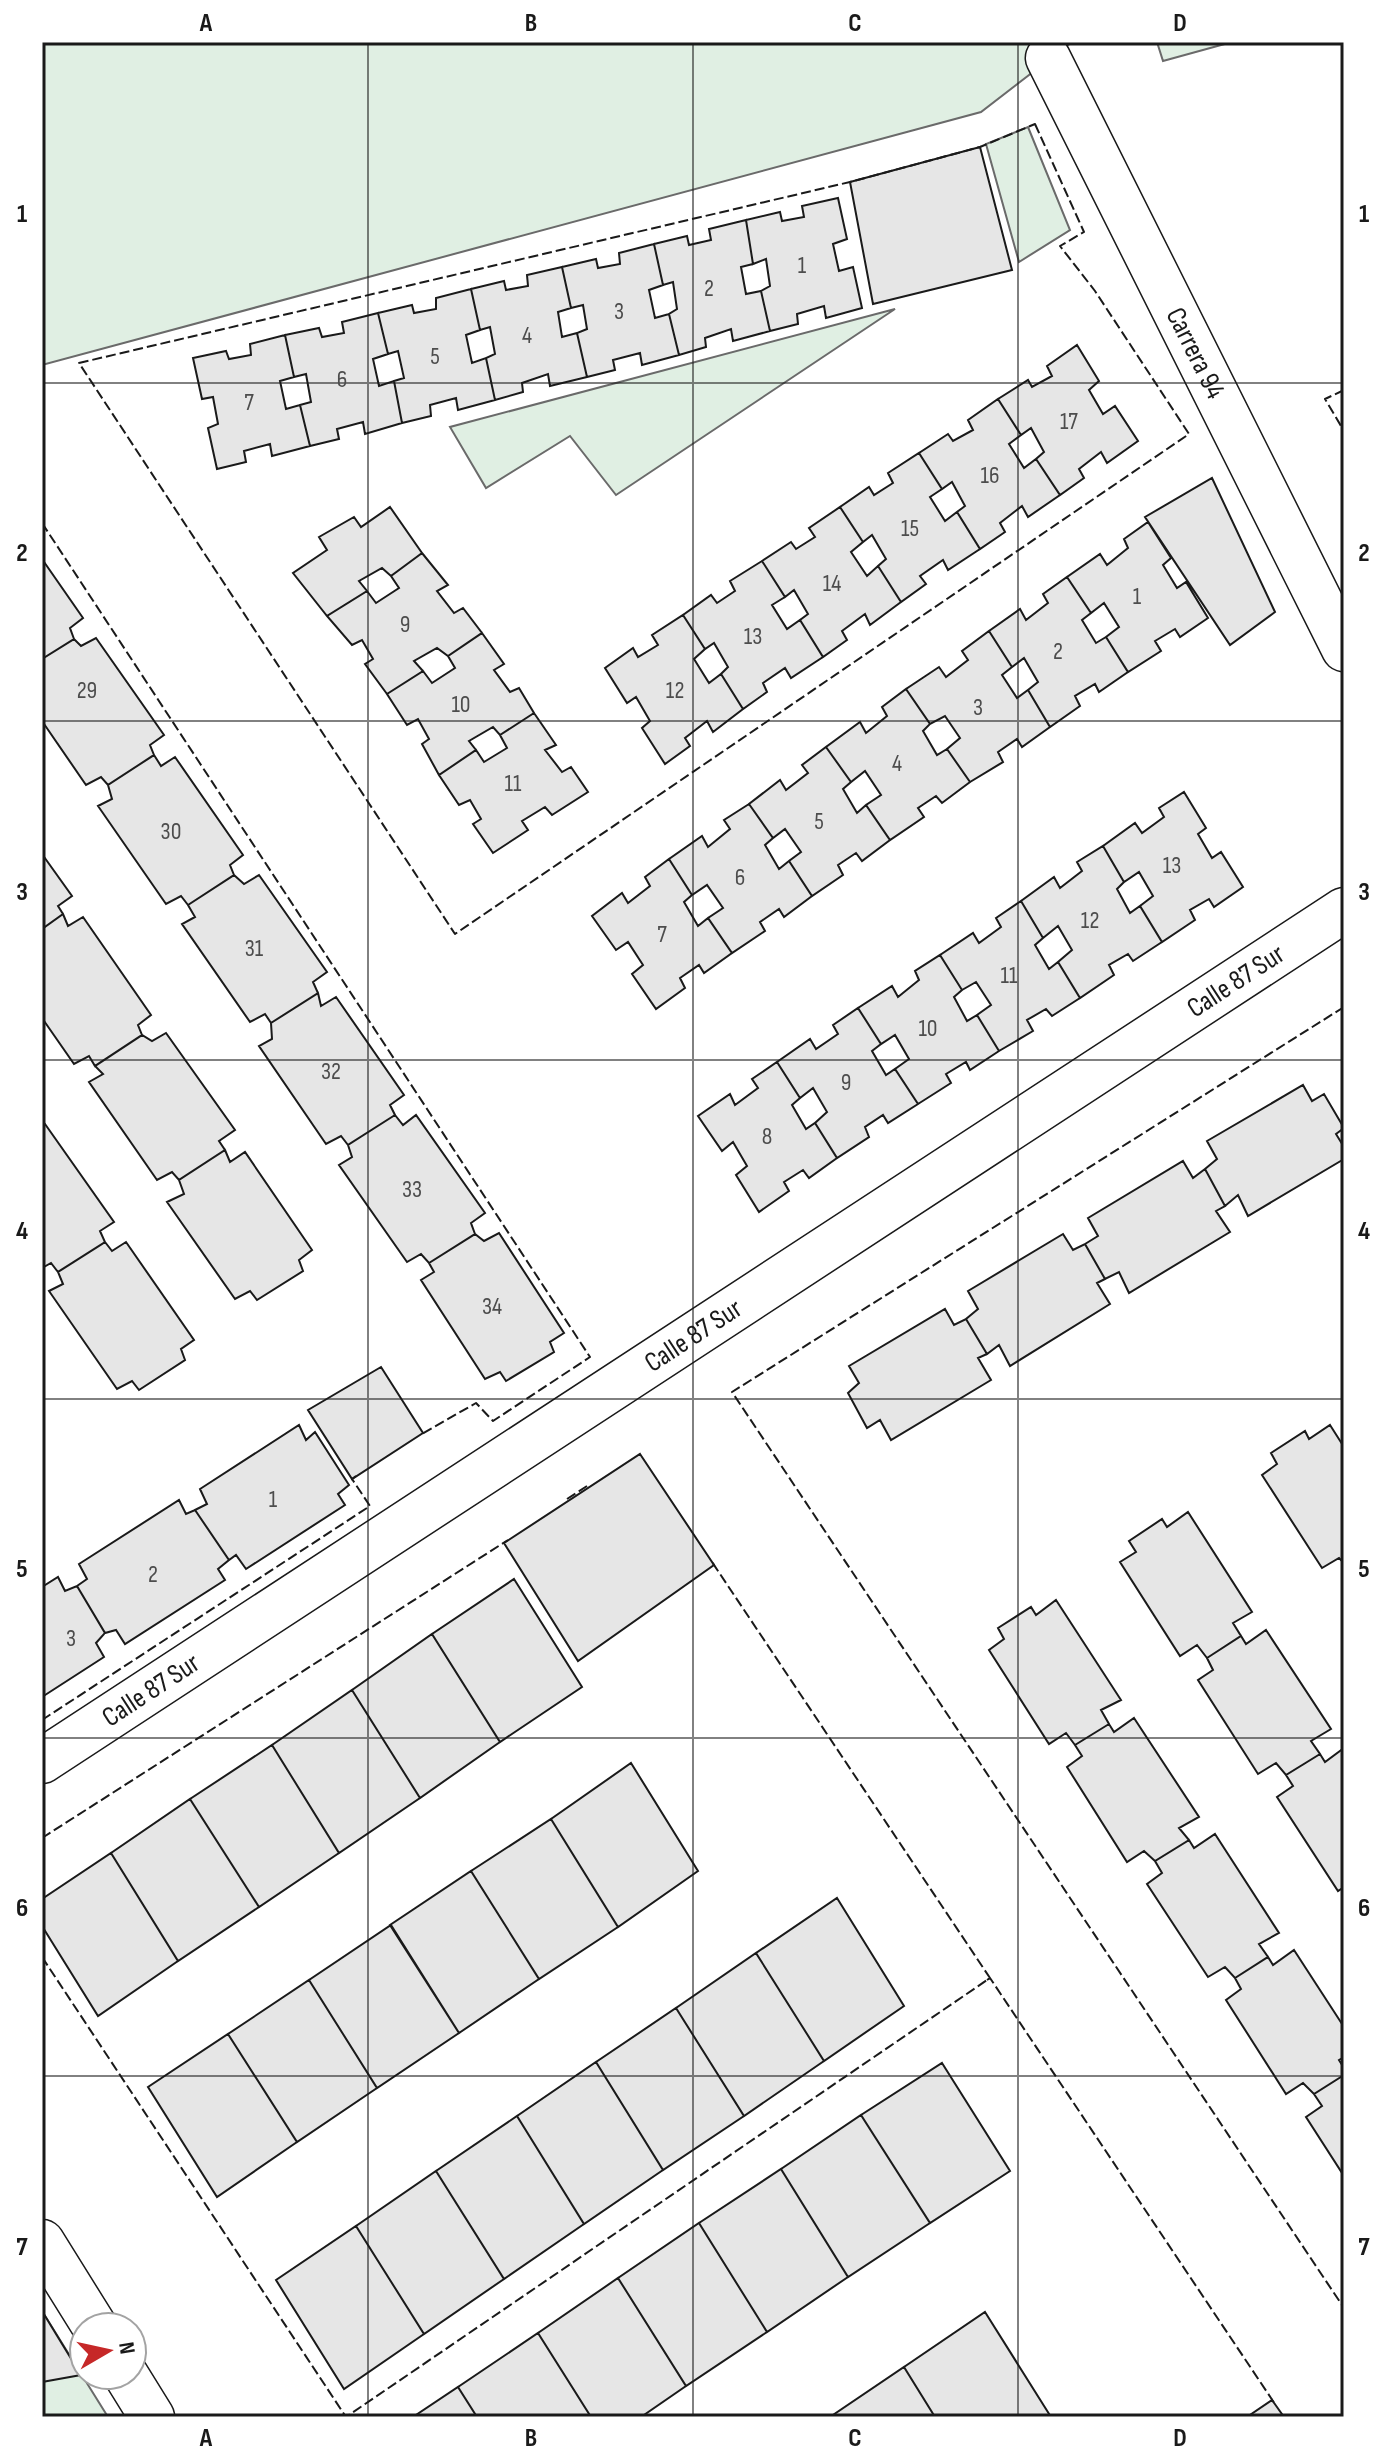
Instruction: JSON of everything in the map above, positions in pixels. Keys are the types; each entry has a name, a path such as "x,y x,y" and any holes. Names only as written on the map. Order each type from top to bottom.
{"street":[{"name":"Carrera 94","path":"1048,58 1344,649"},
{"name":"Calle 87 Sur","path":"42,1761 1344,910"},
{"path":"42,2242 85,2311"},
{"path":"136,2391 152,2417"}],"green space":[{"path":"42,42 1072,42 981,112 42,365"},
{"path":"1157,42 1232,42 1163,61"},
{"path":"1028,127 1070,230 1019,262 986,144"},
{"path":"895,309 616,495 570,436 486,488 450,427"},
{"path":"42,2311 68,2353 68,2391 92,2391 108,2417 42,2417"}],"building":[{"path":"980,147 1012,270 873,304 850,182"},
{"path":"838,198 847,239 833,244 839,271 853,267 862,308 826,318 824,306 797,314 798,324 770,331 761,291 770,286 766,259 753,264 746,220 780,212 782,221 804,217 802,206"},
{"path":"746,220 753,264 741,267 746,294 761,291 770,331 733,341 731,329 705,338 706,347 679,355 669,314 677,309 673,282 663,285 654,244 687,236 689,245 711,240 709,229"},
{"path":"654,244 663,285 649,290 655,318 669,314 679,355 642,365 640,353 613,360 615,370 587,377 577,333 587,329 583,305 571,308 562,267 596,259 598,268 620,264 619,253"},
{"path":"562,267 571,308 558,312 562,337 577,333 587,377 550,386 548,374 522,383 523,392 495,400 486,358 495,354 490,327 480,330 471,289 504,281 506,290 528,286 527,275"},
{"path":"471,289 480,330 466,335 472,363 486,358 495,400 458,410 456,398 430,405 431,416 402,423 394,381 404,378 398,351 388,354 378,313 412,305 414,313 436,309 436,298"},
{"path":"378,313 388,354 373,359 379,386 394,381 402,423 365,434 363,422 337,429 339,439 310,446 300,405 311,402 306,374 294,377 285,335 319,328 322,337 344,333 342,322"},
{"path":"285,335 294,377 280,381 286,409 300,405 310,446 272,456 270,444 244,451 246,462 217,469 208,428 218,424 213,397 202,399 193,358 226,351 229,359 251,355 250,344"},
{"path":"1077,345 1099,381 1089,390 1103,414 1115,406 1138,441 1107,463 1101,452 1079,469 1084,478 1060,495 1036,459 1044,452 1031,428 1021,435 998,399 1028,380 1032,387 1052,376 1047,366"},
{"path":"998,399 1021,435 1009,444 1024,468 1036,459 1060,495 1028,517 1022,506 1000,523 1005,532 980,549 957,512 965,506 952,482 942,489 919,453 948,434 953,441 973,430 968,420"},
{"path":"919,453 942,489 930,497 945,521 957,512 980,549 948,570 943,560 920,576 926,584 901,602 878,566 886,559 872,535 863,542 840,507 869,487 874,495 893,483 888,473"},
{"path":"1212,478 1275,612 1230,645 1145,517"},
{"path":"390,507 422,553 391,576 382,568 359,581 367,591 327,616 293,573 327,550 319,537 354,517 361,527"},
{"path":"840,507 863,542 851,552 867,576 878,566 901,602 870,625 865,614 842,631 847,640 823,657 800,620 808,614 794,590 785,597 762,561 791,542 796,549 815,537 809,528"},
{"path":"1148,522 1171,558 1163,565 1177,588 1186,582 1208,618 1180,637 1175,629 1155,641 1161,651 1128,672 1106,637 1119,627 1104,603 1091,613 1067,577 1100,554 1107,565 1128,548 1124,539"},
{"path":"422,553 448,585 437,591 454,613 463,608 482,633 448,656 437,648 414,661 423,671 387,694 365,664 373,659 362,640 352,645 327,616 367,591 376,603 399,588 391,576"},
{"path":"42,559 83,618 70,628 74,639 42,659"},
{"path":"762,561 785,597 772,605 787,629 800,620 823,657 791,678 785,668 763,683 767,692 743,709 721,674 728,667 714,643 705,649 683,615 711,595 717,603 735,591 730,581"},
{"path":"1067,577 1091,613 1082,620 1096,643 1106,637 1128,672 1099,692 1095,684 1075,696 1080,706 1050,727 1028,690 1038,682 1024,658 1012,667 989,631 1020,609 1026,620 1048,603 1043,594"},
{"path":"683,615 705,649 694,659 709,683 721,674 743,709 713,732 707,721 685,738 690,746 665,764 642,728 650,721 636,697 627,703 605,668 633,648 638,657 658,645 652,635"},
{"path":"989,631 1012,667 1002,675 1017,698 1028,690 1050,727 1022,747 1017,739 998,752 1003,762 970,782 947,749 960,738 945,716 930,724 906,689 939,667 946,677 968,660 962,651"},
{"path":"482,633 504,664 494,670 510,692 519,688 534,713 500,735 493,727 469,741 476,750 439,775 422,744 429,739 418,719 407,725 387,694 423,671 432,683 455,668 448,656"},
{"path":"96,638 164,735 150,745 154,755 108,785 101,777 86,785 42,721 42,659 74,639 81,646"},
{"path":"906,689 930,724 923,731 937,755 947,749 970,782 942,803 936,796 918,808 924,817 890,840 866,805 881,795 865,771 851,782 826,747 860,722 866,733 887,716 882,707"},
{"path":"534,713 556,745 545,750 562,772 571,767 588,792 552,815 545,807 522,821 528,830 493,853 473,824 481,819 470,800 459,805 439,775 476,750 484,762 507,748 500,735"},
{"path":"826,747 851,782 843,789 857,813 866,805 890,840 862,861 856,853 838,865 843,875 812,896 789,861 801,852 785,829 773,838 749,804 780,780 786,790 808,773 802,765"},
{"path":"154,755 161,766 175,757 243,855 230,865 234,875 188,905 181,896 166,904 98,806 112,799 108,785"},
{"path":"1184,792 1206,828 1198,834 1212,858 1221,852 1243,887 1214,907 1209,899 1190,910 1195,920 1162,942 1140,906 1153,896 1139,872 1124,882 1103,846 1135,823 1142,833 1164,817 1159,808"},
{"path":"749,804 773,838 765,845 779,869 789,861 812,896 784,917 779,909 760,922 765,931 732,953 708,918 723,908 707,885 692,895 669,859 702,836 708,847 730,829 724,820"},
{"path":"1103,846 1124,882 1117,889 1130,913 1140,906 1162,942 1133,961 1128,954 1109,965 1114,975 1080,998 1058,962 1072,950 1058,926 1043,938 1021,901 1054,877 1060,888 1082,871 1077,862"},
{"path":"42,854 72,896 58,906 63,914 42,929"},
{"path":"669,859 692,895 684,902 698,926 708,918 732,953 704,973 699,965 680,978 685,988 656,1009 632,974 643,965 628,942 616,950 592,916 622,893 628,903 650,886 645,877"},
{"path":"234,875 244,884 259,875 327,972 313,982 318,993 271,1023 265,1014 250,1022 182,924 195,917 188,905"},
{"path":"1021,901 1043,938 1035,945 1049,969 1058,962 1080,998 1052,1016 1046,1009 1027,1020 1033,1031 999,1051 977,1015 991,1005 976,982 962,990 940,955 973,933 979,943 1001,927 996,918"},
{"path":"63,914 68,926 83,917 151,1015 138,1025 142,1035 95,1066 89,1056 74,1064 42,1018 42,929"},
{"path":"940,955 962,990 954,997 967,1021 977,1015 999,1051 970,1070 966,1062 946,1074 951,1083 918,1104 895,1069 909,1059 895,1035 881,1044 858,1008 892,986 898,997 919,980 915,971"},
{"path":"318,993 321,1006 336,997 404,1095 390,1105 395,1115 348,1145 341,1136 326,1144 259,1046 272,1039 271,1023"},
{"path":"858,1008 881,1044 872,1051 886,1075 895,1069 918,1104 888,1123 883,1115 865,1127 869,1137 837,1158 815,1123 827,1112 813,1088 800,1098 777,1062 810,1039 816,1049 838,1034 833,1025"},
{"path":"166,1033 235,1130 219,1141 225,1150 179,1180 172,1172 157,1180 89,1082 103,1074 95,1066 142,1035 152,1041"},
{"path":"777,1062 800,1098 792,1105 806,1129 815,1123 837,1158 809,1178 803,1170 784,1182 789,1191 759,1212 736,1175 747,1166 733,1142 722,1151 698,1116 730,1094 735,1105 758,1088 752,1079"},
{"path":"1303,1085 1312,1101 1324,1094 1344,1128 1336,1134 1344,1147 1344,1159 1248,1216 1238,1195 1225,1206 1205,1169 1217,1159 1207,1141"},
{"path":"395,1115 403,1125 416,1115 485,1213 471,1223 475,1234 429,1263 421,1254 407,1262 339,1165 352,1157 348,1145"},
{"path":"45,1124 114,1222 100,1231 105,1242 58,1272 51,1263 42,1268 42,1126"},
{"path":"225,1150 230,1162 245,1152 312,1250 299,1260 303,1271 257,1300 250,1291 235,1299 167,1202 184,1194 179,1180"},
{"path":"1183,1161 1193,1178 1205,1169 1225,1206 1216,1211 1230,1232 1129,1293 1119,1272 1105,1279 1085,1244 1098,1236 1088,1218"},
{"path":"499,1233 564,1333 550,1342 554,1352 506,1381 500,1372 485,1379 421,1280 434,1272 429,1263 475,1234 484,1241"},
{"path":"1063,1234 1073,1250 1085,1244 1105,1279 1097,1283 1110,1304 1010,1366 999,1345 987,1354 966,1319 978,1309 968,1291"},
{"path":"105,1242 112,1251 126,1242 194,1340 181,1349 185,1360 139,1390 132,1381 117,1389 49,1291 63,1284 58,1272"},
{"path":"945,1309 954,1325 966,1319 987,1354 978,1358 991,1380 891,1440 880,1420 867,1428 848,1393 859,1383 849,1366"},
{"path":"381,1367 423,1433 352,1479 308,1410"},
{"path":"299,1425 306,1440 315,1432 349,1485 338,1494 345,1505 246,1569 236,1555 229,1560 195,1510 207,1504 200,1489"},
{"path":"1330,1425 1344,1447 1344,1563 1339,1558 1322,1568 1262,1475 1277,1464 1271,1453 1305,1431 1309,1439"},
{"path":"640,1454 714,1565 578,1661 504,1543"},
{"path":"179,1500 186,1514 195,1510 229,1560 218,1569 225,1580 125,1644 116,1630 105,1633 77,1586 87,1579 79,1564"},
{"path":"1188,1512 1252,1612 1233,1623 1241,1636 1207,1658 1197,1645 1180,1656 1120,1562 1136,1552 1129,1541 1162,1519 1167,1527"},
{"path":"58,1577 65,1591 77,1586 105,1633 96,1643 104,1657 42,1697 42,1587"},
{"path":"514,1579 582,1687 500,1742 432,1634"},
{"path":"1056,1600 1121,1700 1101,1710 1109,1724 1075,1745 1066,1733 1049,1744 989,1650 1004,1639 998,1628 1031,1607 1036,1615"},
{"path":"1266,1630 1331,1729 1311,1741 1320,1754 1286,1775 1276,1763 1258,1774 1198,1680 1213,1670 1207,1658 1241,1636 1246,1644"},
{"path":"432,1634 500,1742 420,1798 352,1690"},
{"path":"352,1690 420,1798 339,1853 272,1745"},
{"path":"1134,1718 1199,1817 1179,1828 1189,1840 1155,1861 1144,1851 1127,1862 1067,1767 1082,1756 1075,1745 1109,1724 1114,1732"},
{"path":"272,1745 339,1853 259,1907 190,1799"},
{"path":"1344,1748 1344,1887 1338,1891 1277,1797 1293,1786 1286,1775 1320,1754 1325,1762"},
{"path":"631,1763 698,1871 618,1927 551,1819"},
{"path":"190,1799 259,1907 178,1961 111,1853"},
{"path":"551,1819 618,1927 539,1979 471,1871"},
{"path":"1215,1834 1279,1933 1259,1944 1268,1957 1235,1978 1225,1967 1208,1977 1147,1884 1162,1873 1155,1861 1189,1840 1194,1848"},
{"path":"111,1853 178,1961 98,2016 42,1926 42,1899"},
{"path":"471,1871 539,1979 459,2033 390,1925"},
{"path":"837,1898 904,2006 824,2061 756,1953"},
{"path":"391,1925 459,2033 377,2088 309,1980"},
{"path":"1294,1950 1344,2027 1344,2057 1339,2060 1344,2075 1314,2094 1303,2083 1286,2094 1226,2000 1241,1989 1235,1978 1268,1957 1273,1965"},
{"path":"756,1953 824,2061 744,2116 676,2008"},
{"path":"309,1980 377,2088 297,2142 228,2034"},
{"path":"676,2008 744,2116 663,2170 596,2062"},
{"path":"228,2034 297,2142 217,2197 148,2087"},
{"path":"596,2062 663,2170 584,2224 517,2116"},
{"path":"942,2063 1010,2171 930,2223 861,2115"},
{"path":"1344,2075 1344,2176 1306,2117 1322,2106 1314,2094"},
{"path":"861,2115 930,2223 848,2277 781,2169"},
{"path":"517,2116 584,2224 504,2279 436,2171"},
{"path":"781,2169 848,2277 767,2332 699,2223"},
{"path":"436,2171 504,2279 424,2334 356,2226"},
{"path":"699,2223 767,2332 686,2386 618,2278"},
{"path":"356,2226 424,2334 344,2389 276,2280"},
{"path":"618,2278 686,2386 641,2417 591,2417 538,2333"},
{"path":"42,2311 68,2354 68,2377 42,2382"},
{"path":"985,2312 1051,2417 935,2417 904,2367"},
{"path":"538,2333 591,2417 477,2417 458,2387"},
{"path":"904,2367 935,2417 830,2417"},
{"path":"458,2387 477,2417 413,2417"},
{"path":"1272,2400 1284,2417 1247,2417"}],"fence":[{"path":"1035,124 1084,232 1060,246 1095,291 1189,434 455,934 79,363 850,182 980,147 1035,124"},
{"path":"1344,390 1325,399 1344,431"},
{"path":"42,523 590,1357 493,1421 476,1403 420,1435"},
{"path":"1344,1007 732,1392 1344,2308"},
{"path":"42,1720 370,1506 352,1479 356,1476"},
{"path":"567,1499 587,1486"},
{"path":"42,1838 508,1540"},
{"path":"42,1957 346,2417 990,1978 712,1562"},
{"path":"987,1980 990,1978 1275,2404"}]}
